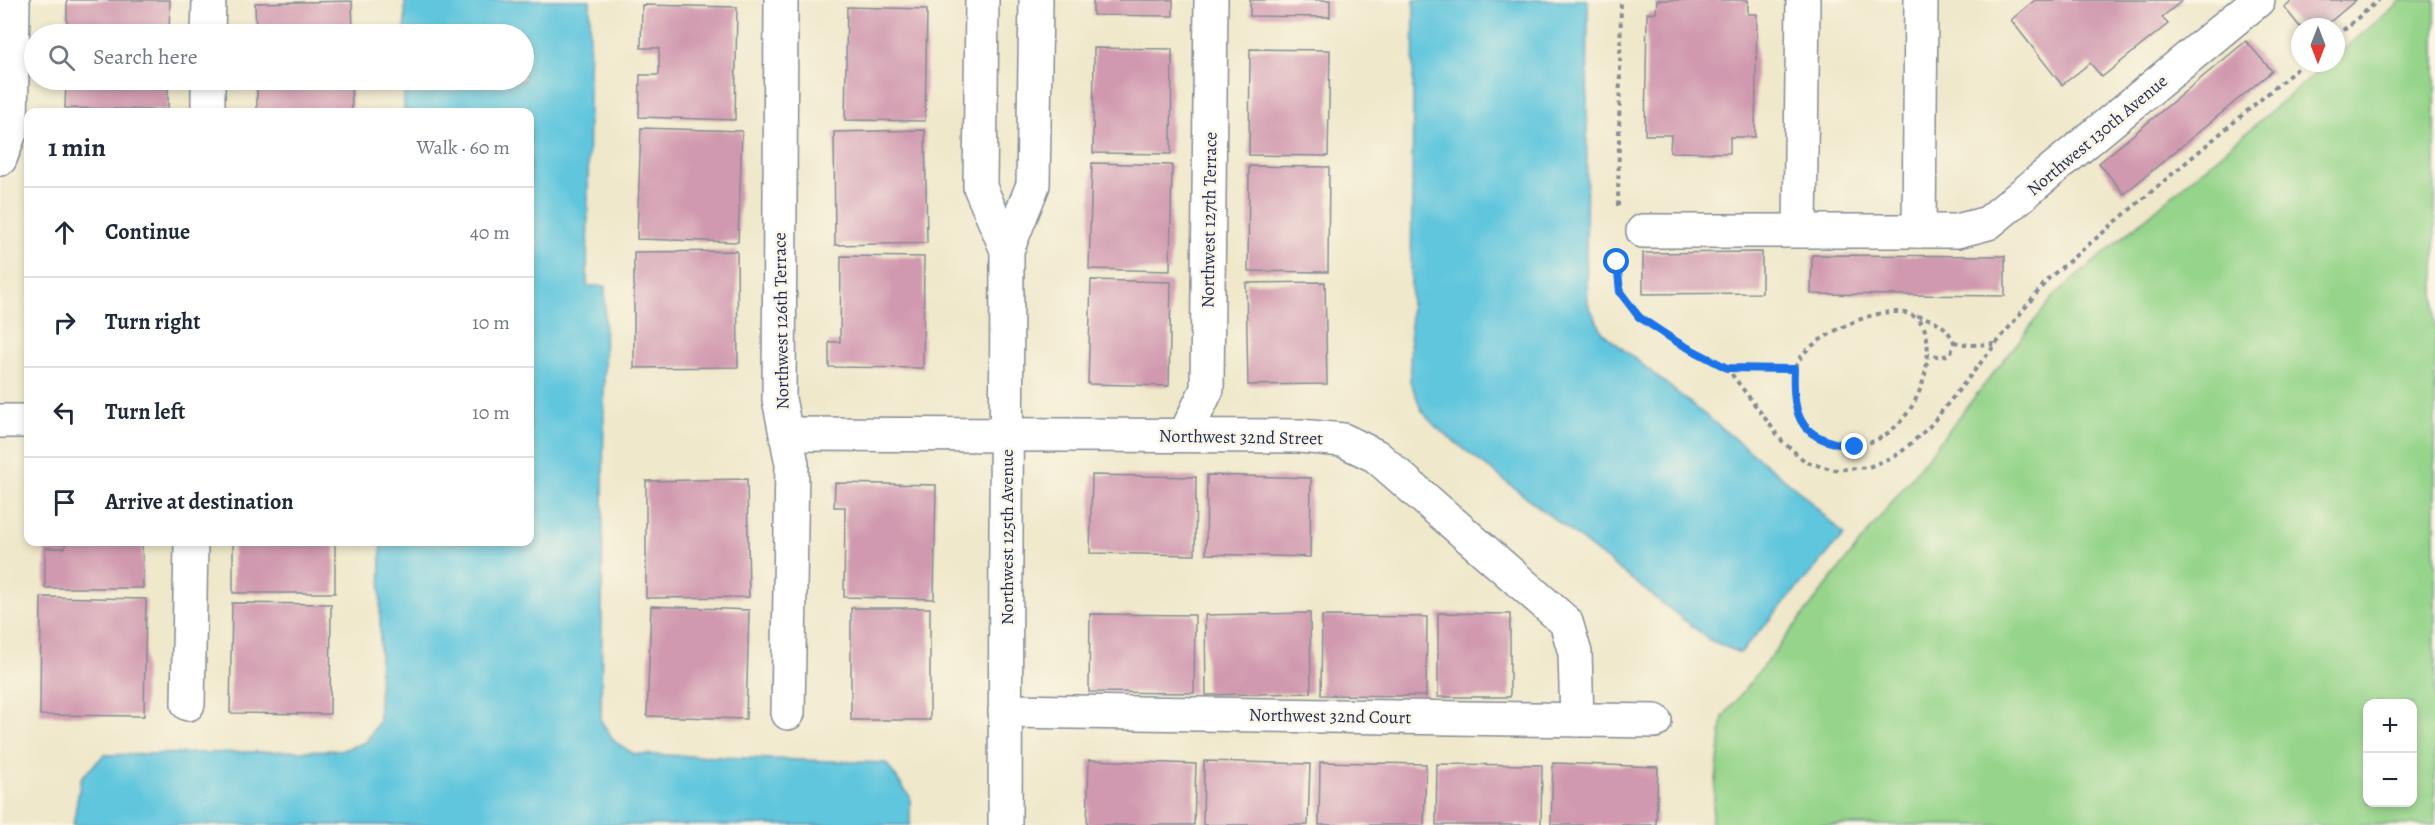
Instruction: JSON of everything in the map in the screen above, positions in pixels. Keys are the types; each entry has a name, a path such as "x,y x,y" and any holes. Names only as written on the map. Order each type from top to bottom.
{"street":[{"path":"0,159 11,130 13,0"},
{"path":"208,24 209,0"},
{"name":"Northwest 126th Terrace","path":"781,0 779,399 792,464 788,713"},
{"name":"Northwest 125th Avenue","path":"982,0 980,187 1007,250"},
{"name":"Northwest 125th Avenue","path":"1005,825 1007,250 1033,185 1036,0"},
{"name":"Northwest 127th Terrace","path":"1185,435 1207,389 1211,0"},
{"path":"1800,230 1803,0"},
{"path":"1919,231 1921,0"},
{"name":"Northwest 130th Avenue","path":"1630,224 1800,230 1957,231 1988,223 2258,0"},
{"path":"208,90 208,108"},
{"path":"0,421 24,421"},
{"name":"Northwest 32nd Street","path":"786,434 1300,436 1343,440 1376,456 1566,622 1575,653 1577,720"},
{"path":"188,704 191,546"},
{"name":"Northwest 32nd Court","path":"1005,711 1655,721"}],"path":[{"path":"1621,0 1630,224"},
{"path":"2345,28 2379,0"},
{"path":"1617,251 1620,292 1639,317 1677,342 1727,368 1783,442 1806,462 1835,470 1869,467 1899,454 1929,427 2049,278 2293,72"},
{"path":"1917,316 1924,323 1929,354 1920,391 1911,410 1882,436 1869,445 1855,447 1820,440 1808,432 1799,419 1795,406 1794,369 1802,354 1838,329 1883,313 1917,316 1937,320 1949,331 1954,342 1951,353 1942,357 1929,354"},
{"path":"1954,342 1969,345 1996,344"},
{"path":"1727,368 1794,369"}],"green space":[{"path":"2402,0 2435,0 2435,825 1711,825 1723,717 2055,295 2317,72 2345,72 2345,48"}],"water":[{"path":"405,0 590,0 587,286 605,286 601,721 615,742 634,754 886,763 910,797 910,825 73,825 81,778 104,755 342,750 366,742 379,721 381,546 534,546 534,108 404,108 404,90 534,90 534,24 405,24"},
{"path":"1414,0 1588,0 1586,252 1588,304 1603,333 1797,489 1844,535 1740,653 1710,640 1437,428 1422,411 1410,381"}],"building":[{"path":"67,0 170,0 169,24 67,24"},
{"path":"1093,0 1173,0 1173,16 1093,15"},
{"path":"1250,0 1330,0 1330,17 1250,16"},
{"path":"1657,0 1748,0 1748,14 1757,14 1755,137 1730,137 1730,153 1670,152 1671,135 1645,135 1647,13 1656,13"},
{"path":"2035,0 2183,0 2162,17 2168,24 2102,77 2090,63 2062,85 2011,20"},
{"path":"2293,0 2356,0 2335,18 2293,18 2284,7"},
{"path":"352,1 353,24 256,24 255,3"},
{"path":"642,5 737,7 735,120 639,117 640,75 659,75 659,48 641,48"},
{"path":"847,7 927,9 925,121 845,120"},
{"path":"2246,41 2272,71 2124,194 2099,163"},
{"path":"1094,48 1172,49 1171,154 1093,153"},
{"path":"1250,49 1330,50 1328,156 1249,155"},
{"path":"66,90 168,90 168,108 65,108"},
{"path":"257,90 351,90 352,108 257,108"},
{"path":"641,128 742,131 738,242 637,239"},
{"path":"925,130 927,243 835,245 834,132"},
{"path":"1092,163 1172,165 1170,271 1089,269"},
{"path":"1249,166 1329,167 1328,272 1248,271"},
{"path":"737,251 738,367 634,368 634,252"},
{"path":"1762,252 1762,293 1643,294 1643,253"},
{"path":"1812,255 2005,256 2005,296 1811,294"},
{"path":"841,256 924,257 923,368 829,367 829,342 840,342"},
{"path":"1091,280 1171,282 1169,386 1088,384"},
{"path":"1325,282 1327,384 1248,385 1246,283"},
{"path":"1092,475 1196,477 1195,555 1090,553"},
{"path":"1207,475 1311,478 1310,557 1206,554"},
{"path":"747,479 749,597 646,598 646,481"},
{"path":"835,483 936,485 934,599 844,597 845,507 834,507"},
{"path":"65,546 142,546 143,588 45,588 45,548 65,548"},
{"path":"233,546 335,546 335,593 233,593"},
{"path":"41,597 146,599 144,716 40,715"},
{"path":"232,603 331,604 330,714 230,713"},
{"path":"651,606 749,610 746,719 647,716"},
{"path":"851,608 930,608 930,720 851,720"},
{"path":"1310,613 1311,693 1206,695 1205,615"},
{"path":"1438,613 1510,614 1510,697 1438,697"},
{"path":"1090,614 1195,615 1194,693 1089,692"},
{"path":"1322,616 1427,617 1426,696 1321,695"},
{"path":"1089,760 1196,764 1194,825 1087,825"},
{"path":"1204,761 1310,764 1308,825 1203,825"},
{"path":"1320,762 1426,764 1424,825 1319,825"},
{"path":"1553,763 1658,767 1656,825 1551,825"},
{"path":"1437,764 1542,765 1541,825 1436,825"}],"route":[{"path":"1617,262 1620,292 1639,317 1677,342 1727,368 1794,369 1795,406 1799,419 1808,432 1820,440 1855,447"}]}
